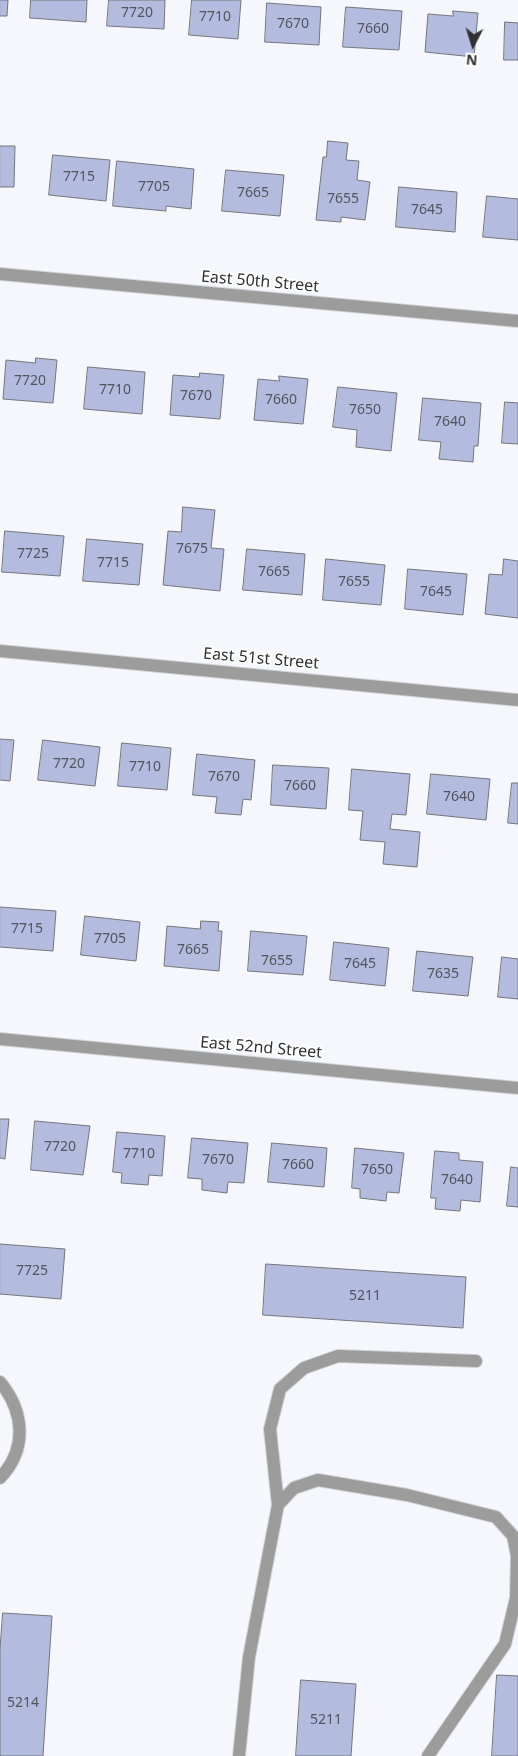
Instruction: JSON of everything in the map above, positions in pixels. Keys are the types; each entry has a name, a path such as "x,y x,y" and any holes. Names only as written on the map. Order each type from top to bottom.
{"street":[{"name":"East 50th Street","path":"0,274 518,321"},
{"name":"East 51st Street","path":"0,651 518,700"},
{"name":"East 52nd Street","path":"0,1040 518,1088"},
{"path":"239,1756 249,1657 278,1505 270,1429 280,1389 304,1368 338,1356 476,1361"},
{"path":"0,1382 15,1407 21,1435 13,1461 0,1478"},
{"path":"278,1505 294,1488 318,1480 407,1495 496,1517 513,1536 517,1556 516,1598 505,1644 428,1756"}],"building":[{"path":"0,0 8,0 7,16 0,16"},
{"path":"31,0 87,0 86,22 30,18"},
{"path":"109,0 165,0 164,29 107,26"},
{"path":"192,0 241,0 238,39 189,35"},
{"path":"267,3 321,7 319,45 265,42"},
{"path":"346,7 402,11 399,50 343,47"},
{"path":"453,11 478,13 474,57 425,52 428,14 453,16"},
{"path":"505,22 518,23 518,60 504,60"},
{"path":"328,141 348,143 346,160 359,161 357,180 370,182 365,220 341,217 341,222 316,220 323,157 326,157"},
{"path":"0,146 15,146 14,187 0,187"},
{"path":"53,155 110,160 106,201 49,195"},
{"path":"117,161 194,169 191,209 166,206 166,211 113,206"},
{"path":"226,170 284,175 280,216 222,211"},
{"path":"399,187 457,192 455,232 396,227"},
{"path":"487,196 518,199 518,240 483,237"},
{"path":"36,358 57,360 53,403 3,399 6,360 35,363"},
{"path":"88,367 145,372 142,414 84,409"},
{"path":"200,373 224,375 220,419 170,415 173,375 199,377"},
{"path":"279,376 308,379 303,424 254,420 258,379 279,381"},
{"path":"338,387 397,393 391,451 356,447 357,430 333,427"},
{"path":"423,398 481,403 478,446 474,446 473,462 439,459 441,442 419,440"},
{"path":"505,402 518,403 518,444 502,443"},
{"path":"183,507 215,510 211,548 224,549 220,591 163,585 168,531 181,532"},
{"path":"5,531 64,536 60,576 2,572"},
{"path":"87,539 143,544 139,585 83,581"},
{"path":"247,549 305,554 302,595 243,590"},
{"path":"326,559 385,565 381,605 323,600"},
{"path":"504,559 518,561 518,618 485,614 489,574 502,575"},
{"path":"408,569 467,574 463,615 405,609"},
{"path":"0,739 14,740 10,781 0,780"},
{"path":"43,740 100,747 95,786 38,780"},
{"path":"122,743 171,748 167,790 118,786"},
{"path":"197,754 255,760 251,800 243,799 241,815 215,813 217,797 193,795"},
{"path":"273,765 329,768 326,809 271,805"},
{"path":"352,769 410,774 406,815 392,814 390,829 420,832 417,867 383,864 385,842 360,840 363,811 349,810"},
{"path":"431,774 490,779 486,820 427,814"},
{"path":"512,783 518,783 518,824 508,823"},
{"path":"0,907 56,911 53,951 0,947"},
{"path":"85,916 140,922 136,961 81,955"},
{"path":"201,921 219,922 218,931 222,931 219,971 164,966 167,926 200,929"},
{"path":"251,931 307,936 303,975 248,971"},
{"path":"334,942 389,948 385,986 330,980"},
{"path":"417,951 473,957 468,996 413,991"},
{"path":"502,957 518,959 518,999 498,997"},
{"path":"0,1119 9,1119 5,1159 0,1158"},
{"path":"35,1121 90,1126 83,1175 31,1170"},
{"path":"117,1132 165,1136 162,1176 149,1175 148,1185 121,1183 122,1173 113,1172"},
{"path":"192,1138 248,1143 244,1183 228,1182 227,1193 202,1190 202,1179 188,1178"},
{"path":"272,1143 327,1148 324,1187 268,1182"},
{"path":"355,1148 404,1153 399,1193 387,1192 386,1201 360,1198 360,1189 352,1188"},
{"path":"435,1151 459,1153 459,1160 483,1162 480,1202 461,1200 460,1211 435,1209 436,1198 431,1198"},
{"path":"511,1167 518,1168 518,1207 507,1206"},
{"path":"0,1244 65,1249 61,1299 0,1294"},
{"path":"266,1264 466,1277 463,1328 263,1315"},
{"path":"3,1613 52,1616 43,1756 0,1756 0,1649"},
{"path":"497,1675 518,1676 518,1756 492,1756"},
{"path":"301,1680 356,1684 351,1756 296,1756"}]}
